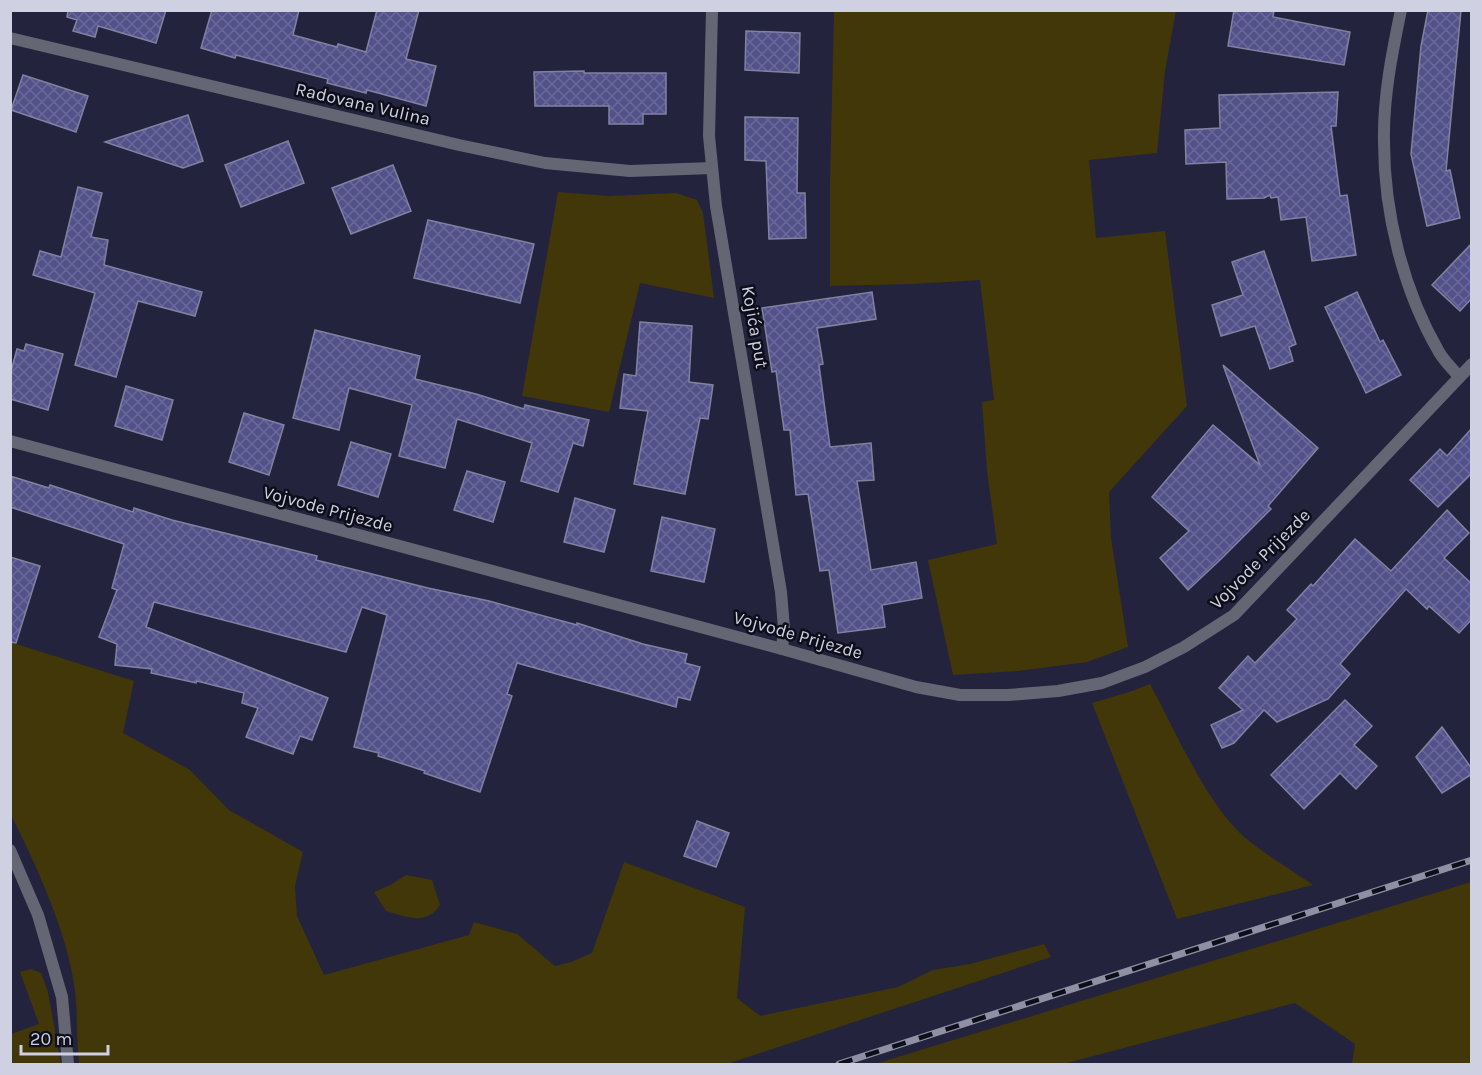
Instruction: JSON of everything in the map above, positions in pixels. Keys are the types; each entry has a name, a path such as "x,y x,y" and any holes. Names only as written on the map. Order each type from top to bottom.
{"street":[{"name":"Kojića put","path":"712,10 709,136 716,206 781,592 784,628 782,649"},
{"path":"1401,10 1386,98 1383,142 1386,187 1407,282 1440,354 1459,377"},
{"name":"Radovana Vulina","path":"10,38 459,145 545,163 630,171 712,168"},
{"name":"Vojvode Prijezde","path":"10,441 916,687 960,695 1008,695 1058,692 1102,683 1145,667 1184,647 1234,615 1472,364"},
{"path":"10,850 38,915 62,997 68,1065"}],"shaded area":[{"path":"834,11 1176,11 1165,71 1157,153 1089,160 1096,238 1165,231 1187,406 1109,492 1111,538 1128,647 1087,662 1018,671 953,675 928,560 997,544 987,471 982,402 994,400 980,280 830,286"},
{"path":"558,192 609,196 676,193 697,200 703,213 714,298 640,283 609,412 522,396"},
{"path":"10,642 134,681 123,733 190,770 229,810 303,852 295,886 297,916 324,975 469,935 474,922 517,934 555,966 571,962 592,953 624,862 745,907 737,998 760,1016 898,987 933,970 970,964 1044,944 1051,957 727,1064 79,1064 75,991 66,948 41,878 11,815"},
{"path":"1150,684 1193,767 1219,809 1248,840 1313,885 1177,919 1092,703"},
{"path":"406,875 432,880 440,905 429,916 416,918 386,911 374,892"},
{"path":"1471,882 1471,1064 1352,1064 1355,1044 1295,1003 1063,1064 875,1064"},
{"path":"31,969 41,973 48,992 61,1064 11,1064 11,1034 39,1024 20,972"}],"building":[{"path":"68,10 166,10 156,43 98,26 95,37 73,31 77,20 67,17"},
{"path":"212,10 299,10 293,35 366,52 377,10 419,10 406,59 436,66 426,106 367,90 366,93 327,83 328,79 201,48"},
{"path":"1234,10 1274,10 1273,17 1350,32 1344,65 1228,46"},
{"path":"1428,10 1461,10 1446,171 1450,170 1460,218 1427,226 1411,154 1421,46"},
{"path":"746,31 800,33 799,73 745,70"},
{"path":"584,71 584,73 666,73 666,114 643,114 643,124 609,124 609,106 535,106 534,72"},
{"path":"23,75 88,96 76,132 11,110"},
{"path":"1338,92 1336,126 1331,126 1340,196 1347,195 1356,255 1312,261 1306,217 1281,220 1278,197 1271,198 1270,195 1264,198 1227,199 1226,162 1186,164 1185,130 1220,128 1219,95"},
{"path":"188,115 203,161 183,168 105,142"},
{"path":"745,117 798,118 797,193 805,193 806,238 769,239 766,161 745,160"},
{"path":"288,141 304,183 241,207 225,165"},
{"path":"393,165 411,211 351,234 332,188"},
{"path":"78,187 102,193 91,237 108,240 104,265 202,292 195,316 138,301 116,377 75,365 95,293 33,275 40,251 61,257"},
{"path":"428,220 534,244 520,303 414,278"},
{"path":"1472,243 1472,298 1460,311 1432,285"},
{"path":"1264,251 1296,344 1289,347 1293,361 1270,369 1255,326 1221,336 1212,305 1243,295 1232,262"},
{"path":"872,292 876,319 817,328 823,364 819,365 830,447 871,443 874,480 857,481 871,570 916,562 922,598 882,605 885,627 838,633 829,570 820,571 808,494 796,495 790,430 784,430 776,371 772,372 762,308"},
{"path":"1357,292 1380,342 1383,340 1401,375 1366,393 1325,307"},
{"path":"640,322 692,326 689,382 713,385 708,419 700,418 685,494 634,484 648,411 620,408 624,374 636,376"},
{"path":"315,330 420,356 415,379 524,409 525,405 589,420 583,446 573,443 558,492 521,481 532,443 457,419 445,468 399,456 412,405 349,388 339,430 293,418"},
{"path":"26,344 63,354 48,410 10,399 10,375 17,349 24,351"},
{"path":"1223,365 1318,448 1268,506 1271,509 1188,590 1160,558 1189,531 1152,497 1213,425 1260,465"},
{"path":"126,386 173,400 162,440 115,426"},
{"path":"244,413 284,425 269,475 229,462"},
{"path":"1472,428 1472,473 1438,507 1410,480 1440,449 1447,456"},
{"path":"351,442 391,454 378,497 338,485"},
{"path":"467,471 505,482 493,522 454,510"},
{"path":"10,476 49,488 50,485 133,512 134,508 172,520 317,556 316,560 489,601 577,625 577,623 643,644 687,654 685,663 700,667 690,700 678,697 676,707 517,663 507,694 512,696 480,792 378,756 379,753 354,747 387,615 362,607 346,652 154,602 146,627 328,698 312,740 300,736 293,754 246,737 258,708 242,703 244,693 197,681 196,683 151,673 152,669 115,665 117,644 99,637 117,590 112,588 124,544 10,507"},
{"path":"575,498 615,510 604,552 564,542"},
{"path":"1447,510 1469,533 1444,558 1472,584 1472,619 1459,633 1429,606 1427,609 1406,589 1340,664 1350,674 1328,699 1277,722 1264,710 1234,743 1222,748 1211,725 1243,710 1219,688 1248,656 1255,663 1297,619 1287,610 1311,584 1313,586 1355,539 1391,571"},
{"path":"662,517 715,529 704,582 651,571"},
{"path":"10,557 40,566 16,643 10,642"},
{"path":"1345,700 1372,726 1354,745 1377,766 1356,789 1340,773 1304,809 1271,775"},
{"path":"1442,727 1472,769 1472,774 1442,793 1416,757"},
{"path":"697,821 729,833 716,867 684,856"}],"railway":[{"path":"839,1064 1472,860"}]}
